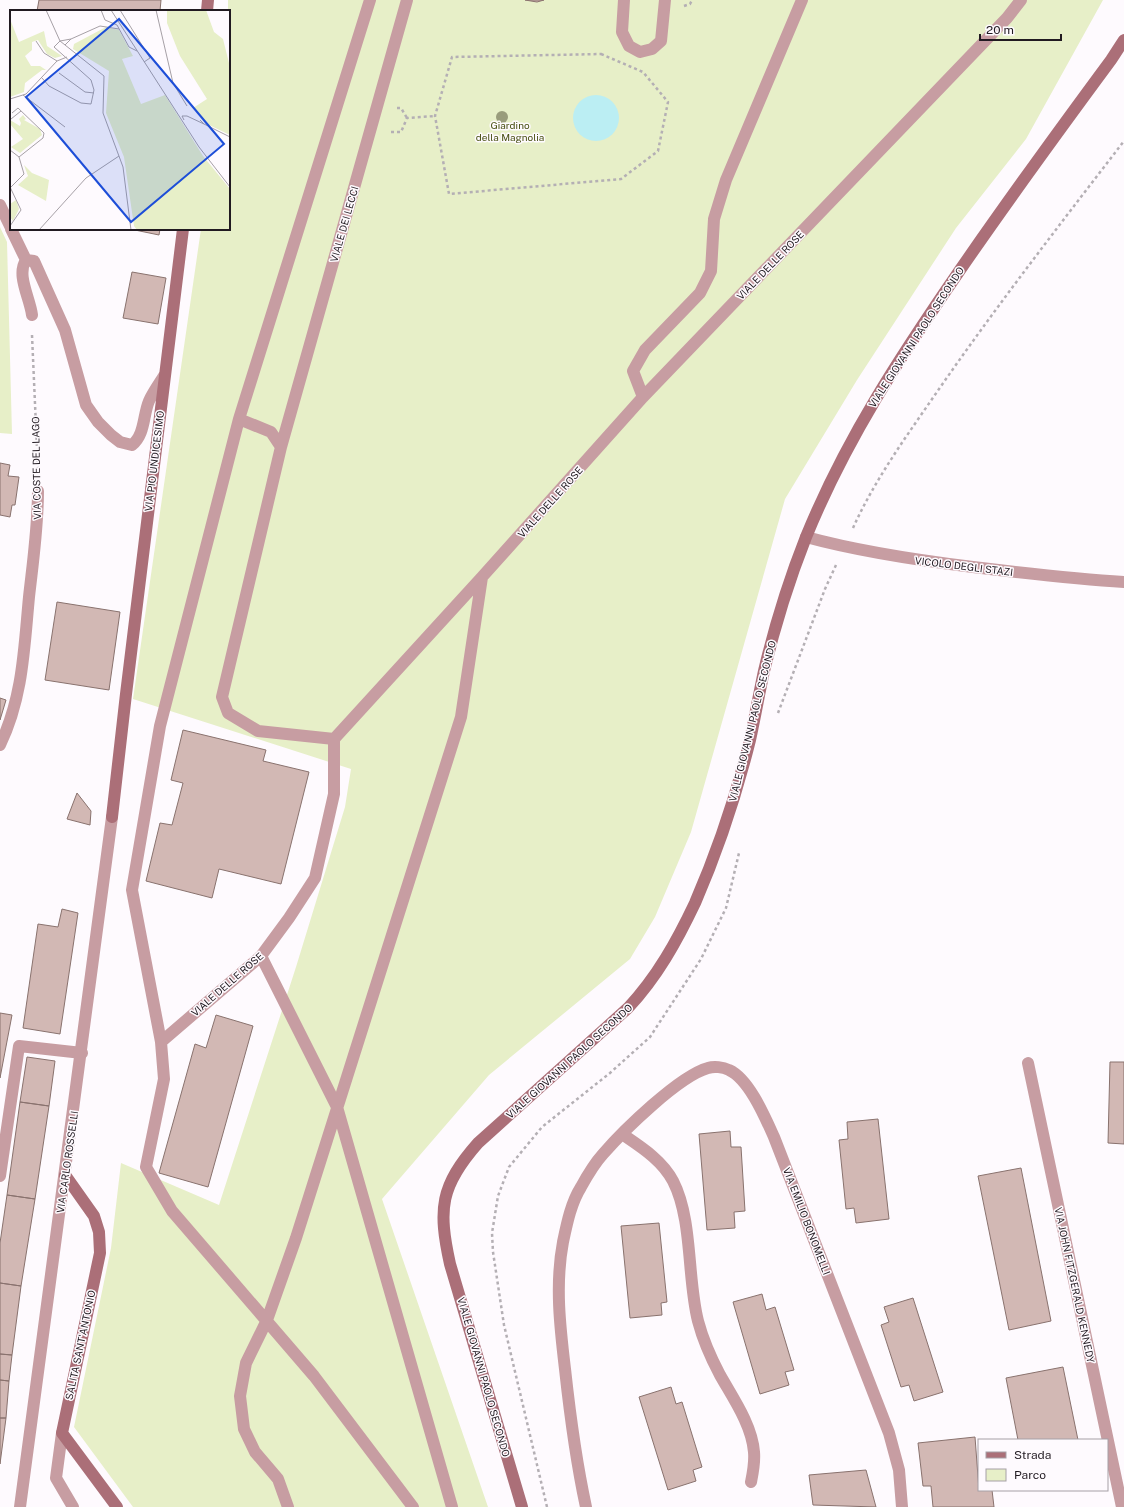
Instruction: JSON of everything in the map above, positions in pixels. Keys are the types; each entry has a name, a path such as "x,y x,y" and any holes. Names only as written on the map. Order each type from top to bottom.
{"main road":[{"path":"207,10 208,0"},
{"name":"VIALE GIOVANNI PAOLO SECONDO","path":"522,1507 450,1264 443,1225 446,1191 458,1168 488,1134 618,1018 639,997 677,939 715,855 729,814 750,738 774,633 806,537 852,438 894,366 1023,179 1111,60 1124,40"},
{"name":"VIA PIO UNDICESIMO","path":"112,817 164,376 183,230"},
{"name":"SALITA SANT'ANTONIO","path":"62,1433 100,1253 99,1232 94,1216 65,1175"},
{"path":"62,1433 117,1507"}],"street":[{"path":"370,0 239,419 160,726 132,890 161,1042 164,1079 146,1167 172,1211 314,1376 413,1507"},
{"name":"VIALE DEI LECCI","path":"334,739 258,731 228,714 222,697 281,447 407,0"},
{"path":"624,0 622,32 629,46 640,52 652,49 661,41 665,0"},
{"path":"643,397 633,371 645,350 700,293 711,271 714,219 726,180 802,0"},
{"name":"VIALE DELLE ROSE","path":"161,1042 261,956 289,918 315,878 334,794 334,739 482,578 643,397 1007,18 1021,0"},
{"path":"0,205 10,226"},
{"path":"12,230 26,260"},
{"path":"26,260 23,265 22,274 32,315"},
{"path":"26,260 34,261 65,330 86,405 98,422 111,435 127,444 132,445 136,442 141,431 149,400 164,376"},
{"path":"239,419 271,432 281,447"},
{"name":"VIA COSTE DEL LAGO","path":"0,746 14,712 20,685 37,528 38,491"},
{"name":"VICOLO DEGLI STAZI","path":"806,537 871,553 916,560 1010,572 1124,582"},
{"path":"288,1507 278,1479 255,1452 244,1429 240,1396 246,1363 267,1320 296,1238 461,717 482,578"},
{"name":"VIA CARLO ROSSELLI","path":"20,1507 82,1053 112,817"},
{"path":"261,956 337,1107 452,1507"},
{"path":"0,1176 19,1046 82,1053"},
{"name":"VIA JOHN FITZGERALD KENNEDY","path":"1028,1063 1108,1439"},
{"name":"VIA EMILIO BONOMELLI","path":"586,1507 572,1427 560,1329 559,1298 561,1260 563,1243 575,1198 602,1155 622,1134 674,1088 708,1068 716,1067 729,1070 747,1087 774,1137 889,1433 898,1470 902,1507"},
{"path":"622,1134 652,1155 667,1171 677,1190 685,1223 691,1282 699,1323 710,1353 741,1413 752,1440 755,1466 751,1482"},
{"path":"62,1433 56,1478 73,1507"},
{"name":"VIA JOHN FITZGERALD KENNEDY","path":"1108,1441 1122,1507"}],"path":[{"path":"690,4 692,0"},
{"path":"601,54 643,72 668,102 658,151 621,179 449,194 435,116 452,57 601,54"},
{"path":"391,107 400,108 407,118"},
{"path":"407,118 435,116"},
{"path":"391,132 401,132 407,118"},
{"name":"VIA COSTE DEL LAGO","path":"32,315 38,491"}],"green space":[{"name":"Giardino della Magnolia","path":"228,0 1103,0 1026,139 956,228 857,380 785,499 691,832 655,917 630,959 489,1075 382,1199 488,1507 133,1507 74,1427 111,1248 121,1163 219,1205 296,967 345,807 351,769 133,699 201,230 230,230 230,10 228,10"},
{"path":"0,227 7,242 12,434 0,433"}],"water":[{"path":"596,95 609,99 615,105 619,118 615,131 609,137 596,141 583,137 577,131 573,118 577,105 583,99"}],"building":[{"path":"39,0 161,0 160,10 37,10"},
{"path":"525,0 544,0 537,2"},
{"path":"135,230 160,230 159,235"},
{"path":"132,272 166,278 158,324 123,318"},
{"path":"0,463 10,465 8,476 19,477 15,505 12,505 10,517 0,515"},
{"path":"57,602 120,612 109,690 45,680"},
{"path":"0,698 6,700 0,720"},
{"path":"183,730 266,750 263,761 309,772 281,884 219,869 212,898 146,881 160,823 172,825 183,783 171,780"},
{"path":"77,793 91,811 90,825 67,819"},
{"path":"62,909 78,913 60,1034 23,1028 38,924 58,927"},
{"path":"0,1013 12,1015 0,1078"},
{"path":"216,1015 253,1026 208,1187 159,1173 195,1044 206,1048"},
{"path":"27,1057 55,1061 49,1106 20,1102"},
{"path":"1110,1062 1124,1062 1124,1144 1108,1143"},
{"path":"20,1102 49,1106 35,1199 7,1195"},
{"path":"878,1119 889,1219 856,1223 854,1208 846,1209 839,1140 848,1139 847,1122"},
{"path":"730,1131 731,1147 741,1147 745,1211 734,1212 735,1228 707,1230 699,1134"},
{"path":"1021,1168 1051,1321 1009,1330 978,1176"},
{"path":"7,1195 35,1199 21,1286 0,1283 0,1243"},
{"path":"659,1223 667,1302 661,1303 662,1315 630,1318 621,1226"},
{"path":"0,1283 21,1286 12,1355 0,1354"},
{"path":"762,1294 766,1310 775,1307 794,1370 785,1372 789,1385 760,1394 733,1302"},
{"path":"913,1298 943,1392 914,1401 909,1385 901,1387 881,1325 889,1322 884,1307"},
{"path":"0,1354 12,1355 9,1381 0,1380"},
{"path":"1063,1367 1078,1439 1018,1439 1006,1378"},
{"path":"0,1380 9,1381 6,1418 0,1418"},
{"path":"671,1387 676,1404 682,1402 702,1467 693,1470 696,1481 668,1490 639,1397"},
{"path":"0,1418 6,1418 0,1464"},
{"path":"975,1437 978,1491 992,1491 994,1507 933,1507 931,1486 923,1486 918,1443"},
{"path":"866,1470 876,1507 813,1505 809,1475"}]}
